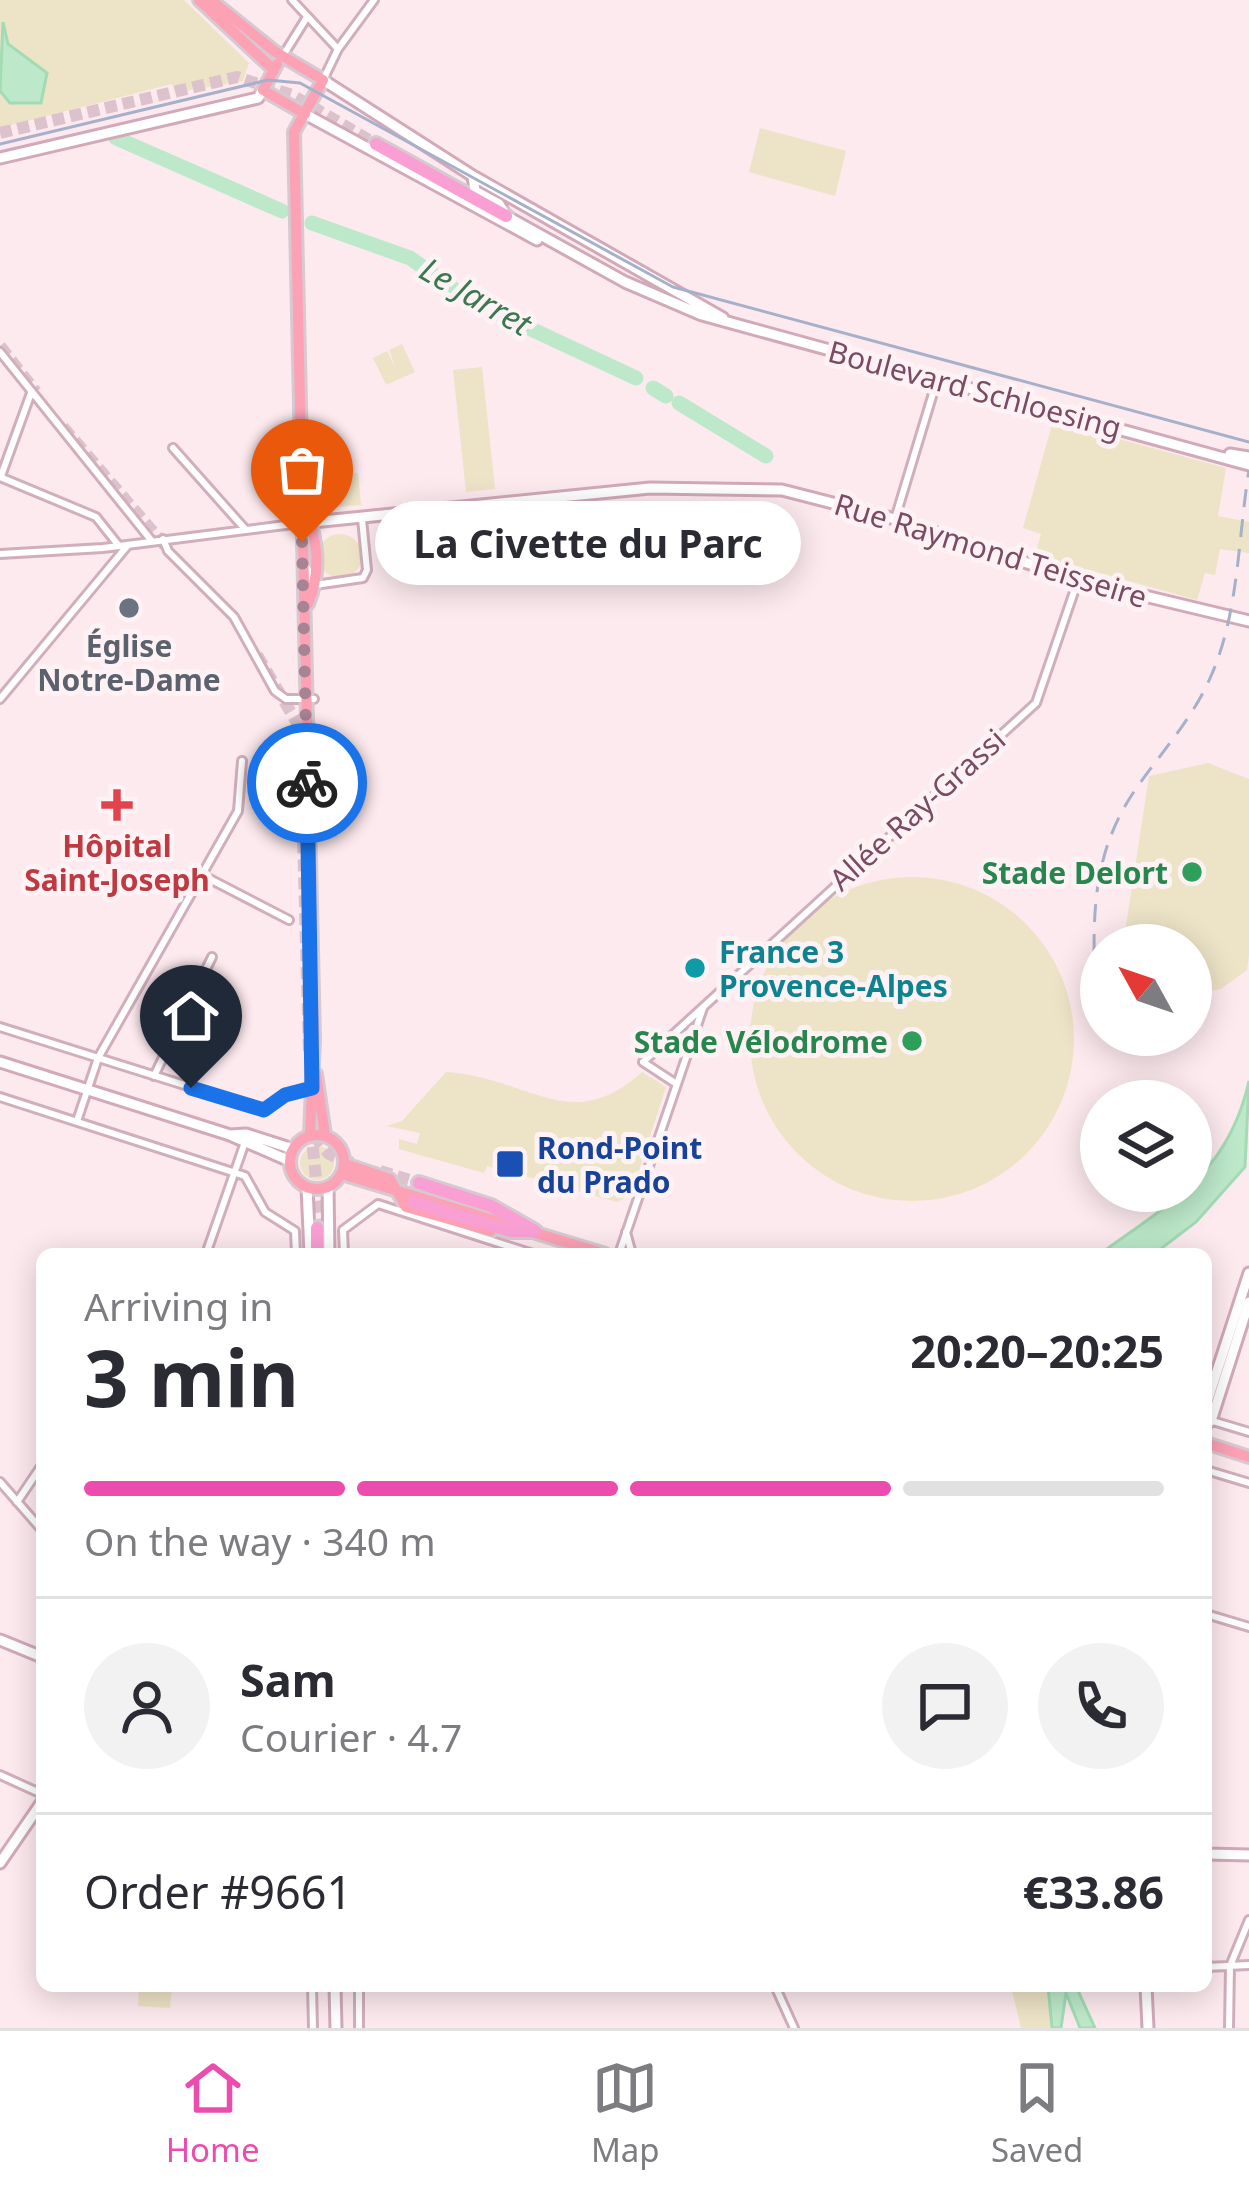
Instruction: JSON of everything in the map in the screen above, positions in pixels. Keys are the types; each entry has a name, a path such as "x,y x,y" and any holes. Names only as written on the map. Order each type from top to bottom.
{"highway":[{"path":"376,144 506,216"},
{"path":"419,1183 491,1206 535,1231"},
{"path":"413,1202 511,1231 535,1231"},
{"path":"319,1229 319,1248"}],"main road":[{"path":"199,0 274,70"},
{"path":"211,0 283,57 322,80 294,132 301,494 307,523 317,538 315,585 304,612"},
{"path":"0,158 258,98 283,57"},
{"name":"Boulevard Schloesing","path":"322,80 473,176 732,324"},
{"path":"263,90 305,114"},
{"name":"Boulevard Schloesing","path":"305,114 488,218 732,324 1249,461"},
{"name":"Boulevard Schloesing","path":"473,176 475,190 499,204 506,216 609,273"},
{"name":"Rue Raymond Teisseire","path":"307,523 636,489 724,485 782,490 895,519 1078,580 1249,621"},
{"path":"307,523 302,542 315,1068 325,1135"},
{"path":"0,1062 230,1135 244,1144 291,1154"},
{"path":"291,1154 310,1135 315,1068"},
{"path":"230,1135 247,1134 291,1154"},
{"path":"310,1135 325,1135 340,1147 343,1169 328,1187 320,1248"},
{"path":"291,1154 296,1179 307,1187 328,1187"},
{"path":"343,1169 386,1190 395,1187 406,1208 509,1236 535,1231 586,1248"},
{"path":"307,1187 318,1248"},
{"path":"1212,1387 1249,1273"},
{"path":"1212,1411 1249,1302"},
{"path":"1212,1446 1249,1457"},
{"path":"0,1640 36,1655"},
{"path":"0,1863 36,1807"},
{"path":"1212,1854 1249,1855"},
{"path":"335,1992 338,2026"},
{"path":"1146,1992 1148,2028"}],"street":[{"path":"292,0 338,49"},
{"path":"322,80 374,0"},
{"path":"283,57 307,17"},
{"path":"0,352 151,540"},
{"path":"895,519 937,380"},
{"path":"32,392 0,478 95,517 123,546"},
{"path":"172,448 245,529"},
{"path":"302,542 315,585 363,578 367,570 362,519"},
{"path":"0,554 123,546 307,523"},
{"path":"163,539 168,551 234,617 280,696 309,699"},
{"path":"0,698 123,546"},
{"name":"Allée Ray-Grassi","path":"676,1083 643,1062 1036,703 1078,580"},
{"path":"77,1121 98,1058 238,811 242,761"},
{"path":"202,875 289,920"},
{"path":"154,1076 212,957"},
{"name":"Allée Ray-Grassi","path":"621,1248 704,1005"},
{"path":"0,1027 264,1110 285,1095 312,1088"},
{"path":"0,1097 245,1176 266,1212 295,1231 296,1248"},
{"path":"208,1248 244,1144"},
{"path":"344,1248 344,1231 378,1204 514,1248"},
{"path":"626,1232 630,1248"},
{"path":"561,1240 563,1248"},
{"path":"1212,1421 1249,1432"},
{"path":"1212,1472 1249,1484"},
{"path":"17,1502 36,1474"},
{"path":"0,1482 36,1523"},
{"path":"1212,1616 1249,1627"},
{"path":"0,1775 36,1795"},
{"path":"1229,2028 1230,1966 1249,1920"},
{"path":"1212,1967 1249,1965"},
{"path":"312,1992 313,2028"},
{"path":"359,1992 359,2028"},
{"path":"778,1992 794,2028"}],"shaded area":[{"path":"0,0 184,0 249,63 243,81 175,93 172,84 0,128"},
{"path":"3,22 8,44 47,73 41,103 10,103 0,91"},
{"path":"760,128 846,151 835,196 749,172"},
{"path":"402,344 415,372 386,385 373,358 387,351 396,369 389,350"},
{"path":"482,367 495,489 466,492 453,370"},
{"path":"1053,421 1226,468 1218,516 1249,522 1249,553 1220,549 1215,575 1205,573 1197,600 1035,555 1041,534 1023,528"},
{"path":"358,473 361,505 335,507 320,496 318,474"},
{"path":"340,534 355,541 362,556 355,571 340,578 325,571 318,556 325,541"},
{"name":"Stade Delort","path":"1208,763 1249,779 1249,956 1247,970 1221,989 1212,991 1212,924 1126,924 1149,776"},
{"name":"Stade Vélodrome","path":"912,877 944,880 974,890 1026,925 1061,977 1071,1007 1071,1071 1061,1101 1026,1153 974,1188 944,1198 912,1201 880,1198 850,1188 798,1153 763,1101 753,1071 750,1039 753,1007 763,977 798,925 850,890 880,880"},
{"path":"446,1072 570,1102 616,1091 642,1072 666,1087 631,1195 617,1202 517,1174 512,1168 507,1172 487,1166 484,1173 399,1149 399,1139 417,1144 420,1133 386,1126 402,1121"},
{"path":"1249,1081 1245,1167 1212,1204 1212,1162 1227,1140"},
{"path":"317,1146 329,1151 334,1163 329,1175 317,1180 305,1175 300,1163 305,1151"},
{"path":"1158,1212 1205,1212 1162,1248 1108,1248"},
{"path":"139,1992 171,1992 170,2008 138,2006"},
{"path":"1012,1992 1049,1992 1052,2028 1021,2028"},
{"path":"1049,1992 1079,1992 1095,2028 1080,2028 1066,1993 1061,2028 1052,2028"}],"waterway":[{"name":"Le Jarret","path":"116,138 282,211"},
{"name":"Le Jarret","path":"312,223 410,258 469,300 636,378"},
{"name":"Le Jarret","path":"653,388 666,396"},
{"name":"Le Jarret","path":"679,403 766,456"}],"tunnel":[{"path":"0,133 237,77 292,95 376,144"},
{"path":"0,346 36,392"},
{"path":"63,427 167,548"},
{"path":"257,655 300,728 309,1054"},
{"path":"311,1129 321,1229"},
{"path":"314,1136 329,1154 355,1164"},
{"path":"380,1171 419,1183"}],"tram line":[{"path":"0,144 268,80 300,83 673,287 1249,442"}],"railway":[{"path":"1094,924 1099,878 1113,830 1196,705 1220,652 1232,601 1249,470"}],"way so far":[{"path":"302,542 307,783"}],"place":[{"name":"La Civette du Parc","path":"302,542"},
{"name":"Église Notre-Dame","path":"129,608"},
{"name":"Hôpital Saint-Joseph","path":"117,805"},
{"name":"Stade Delort","path":"1192,872"},
{"name":"France 3 Provence-Alpes","path":"695,968"},
{"name":"Stade Vélodrome","path":"912,1041"},
{"name":"Rond-Point du Prado","path":"510,1164"}],"route":[{"path":"191,1088 264,1110 285,1095 312,1088 307,783"}]}
